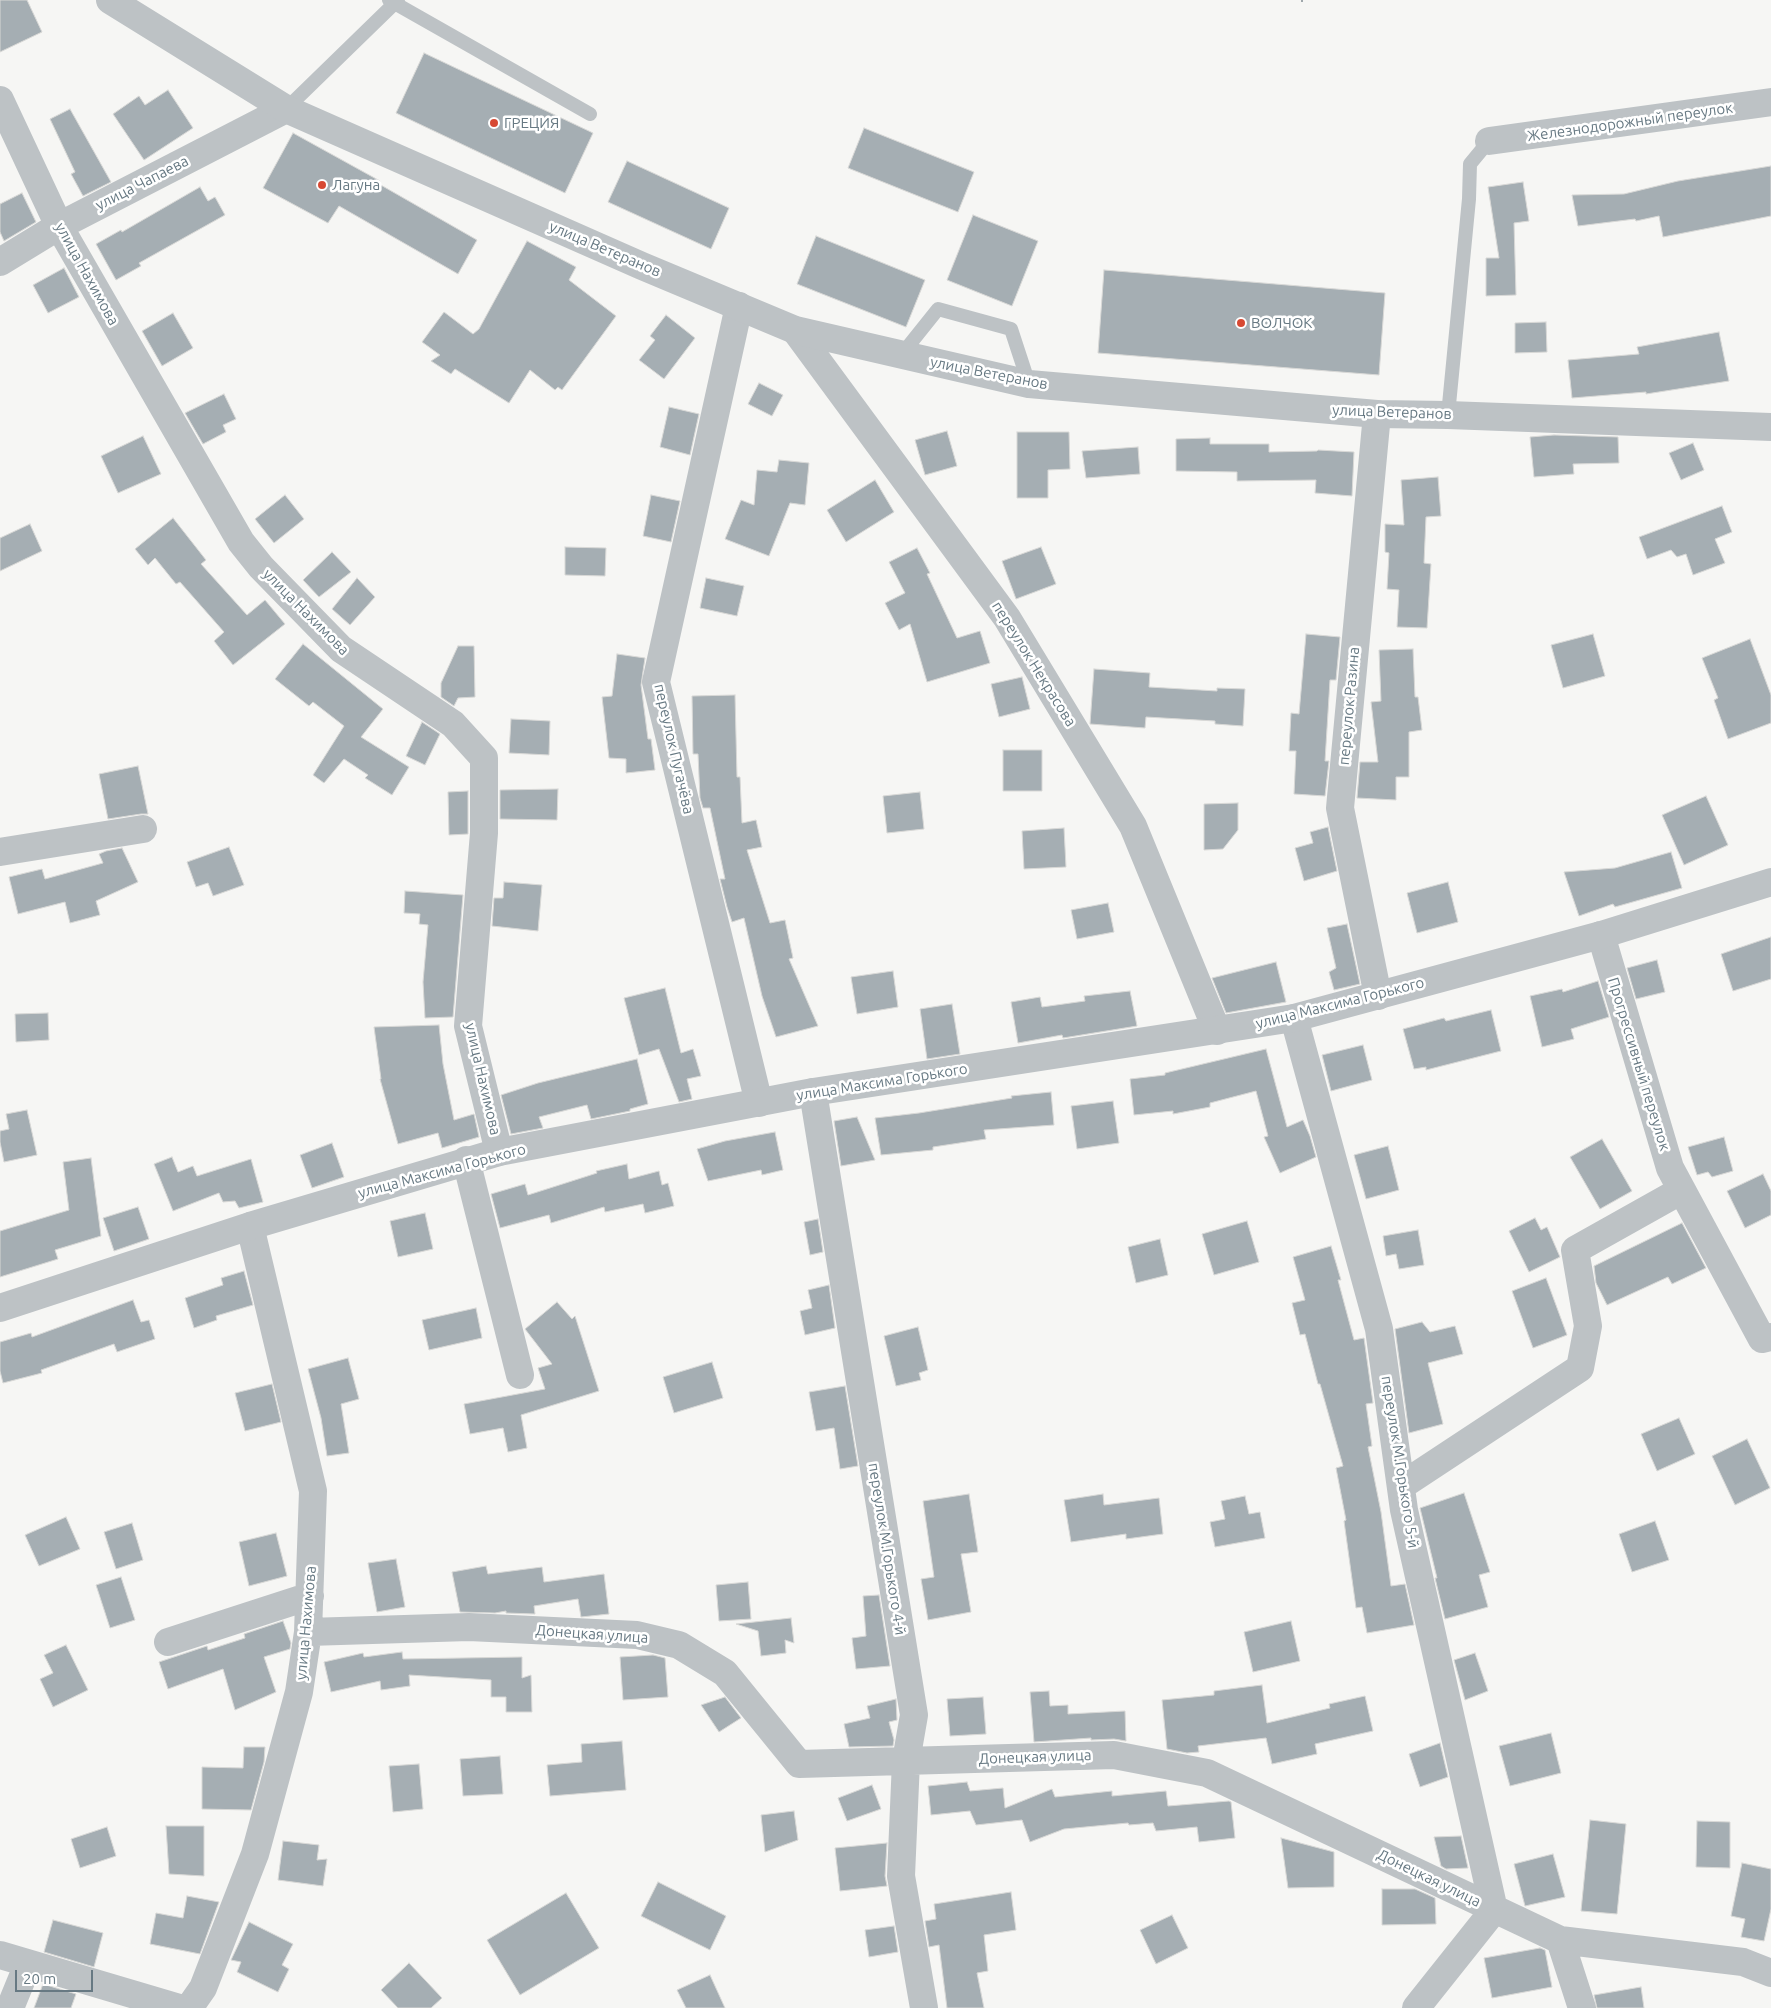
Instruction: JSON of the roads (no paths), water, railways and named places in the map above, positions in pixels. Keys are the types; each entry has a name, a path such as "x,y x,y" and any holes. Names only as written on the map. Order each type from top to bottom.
{"street":[{"name":"улица Ветеранов","path":"110,0 286,108 642,266 795,330 1029,384 1376,414 1771,427"},
{"name":"улица Нахимова","path":"0,100 60,226 241,542 260,567 341,649 453,724 484,758 484,833 468,1026 499,1152"},
{"name":"Железнодорожный переулок","path":"1489,141 1771,102"},
{"name":"улица Чапаева","path":"0,262 60,226 286,108"},
{"name":"переулок Пугачёва","path":"739,306 656,682 759,1103"},
{"name":"переулок Некрасова","path":"795,330 1007,618 1133,826 1217,1031"},
{"name":"переулок Разина","path":"1376,414 1340,808 1378,996"},
{"path":"0,852 143,829"},
{"name":"улица Максима Горького","path":"0,1308 250,1226 466,1160 499,1152 813,1092 1294,1018 1601,935 1771,882"},
{"name":"Прогрессивный переулок","path":"1601,935 1670,1168 1762,1339 1771,1337"},
{"name":"переулок М.Горького 5-й","path":"1294,1018 1379,1329 1407,1520 1494,1910"},
{"name":"переулок М.Горького 4-й","path":"813,1092 914,1715 906,1761 901,1876 924,2008"},
{"path":"466,1160 520,1375"},
{"path":"1401,1486 1580,1368 1588,1326 1575,1250 1682,1190"},
{"name":"улица Нахимова","path":"189,2008 203,1988 255,1854 299,1692 308,1632 313,1491 250,1226"},
{"path":"168,1642 310,1596"},
{"name":"Донецкая улица","path":"308,1632 469,1627 637,1635 679,1646 725,1673 800,1764 1114,1755 1207,1773 1298,1814 1494,1910 1560,1940 1743,1962 1771,1974"},
{"path":"1416,2008 1494,1910"},
{"path":"1560,1940 1582,2008"},
{"path":"0,1956 179,2008"},
{"path":"10,2008 28,1964"}],"lane":[{"path":"286,108 393,1 590,114"},
{"path":"1448,415 1469,200 1470,164 1489,141"},
{"path":"902,354 938,309 1011,329 1029,384"}],"place":[{"name":"ГРЕЦИЯ","path":"494,123"},
{"name":"Лагуна","path":"322,185"},
{"name":"ВОЛЧОК","path":"1241,323"}]}
